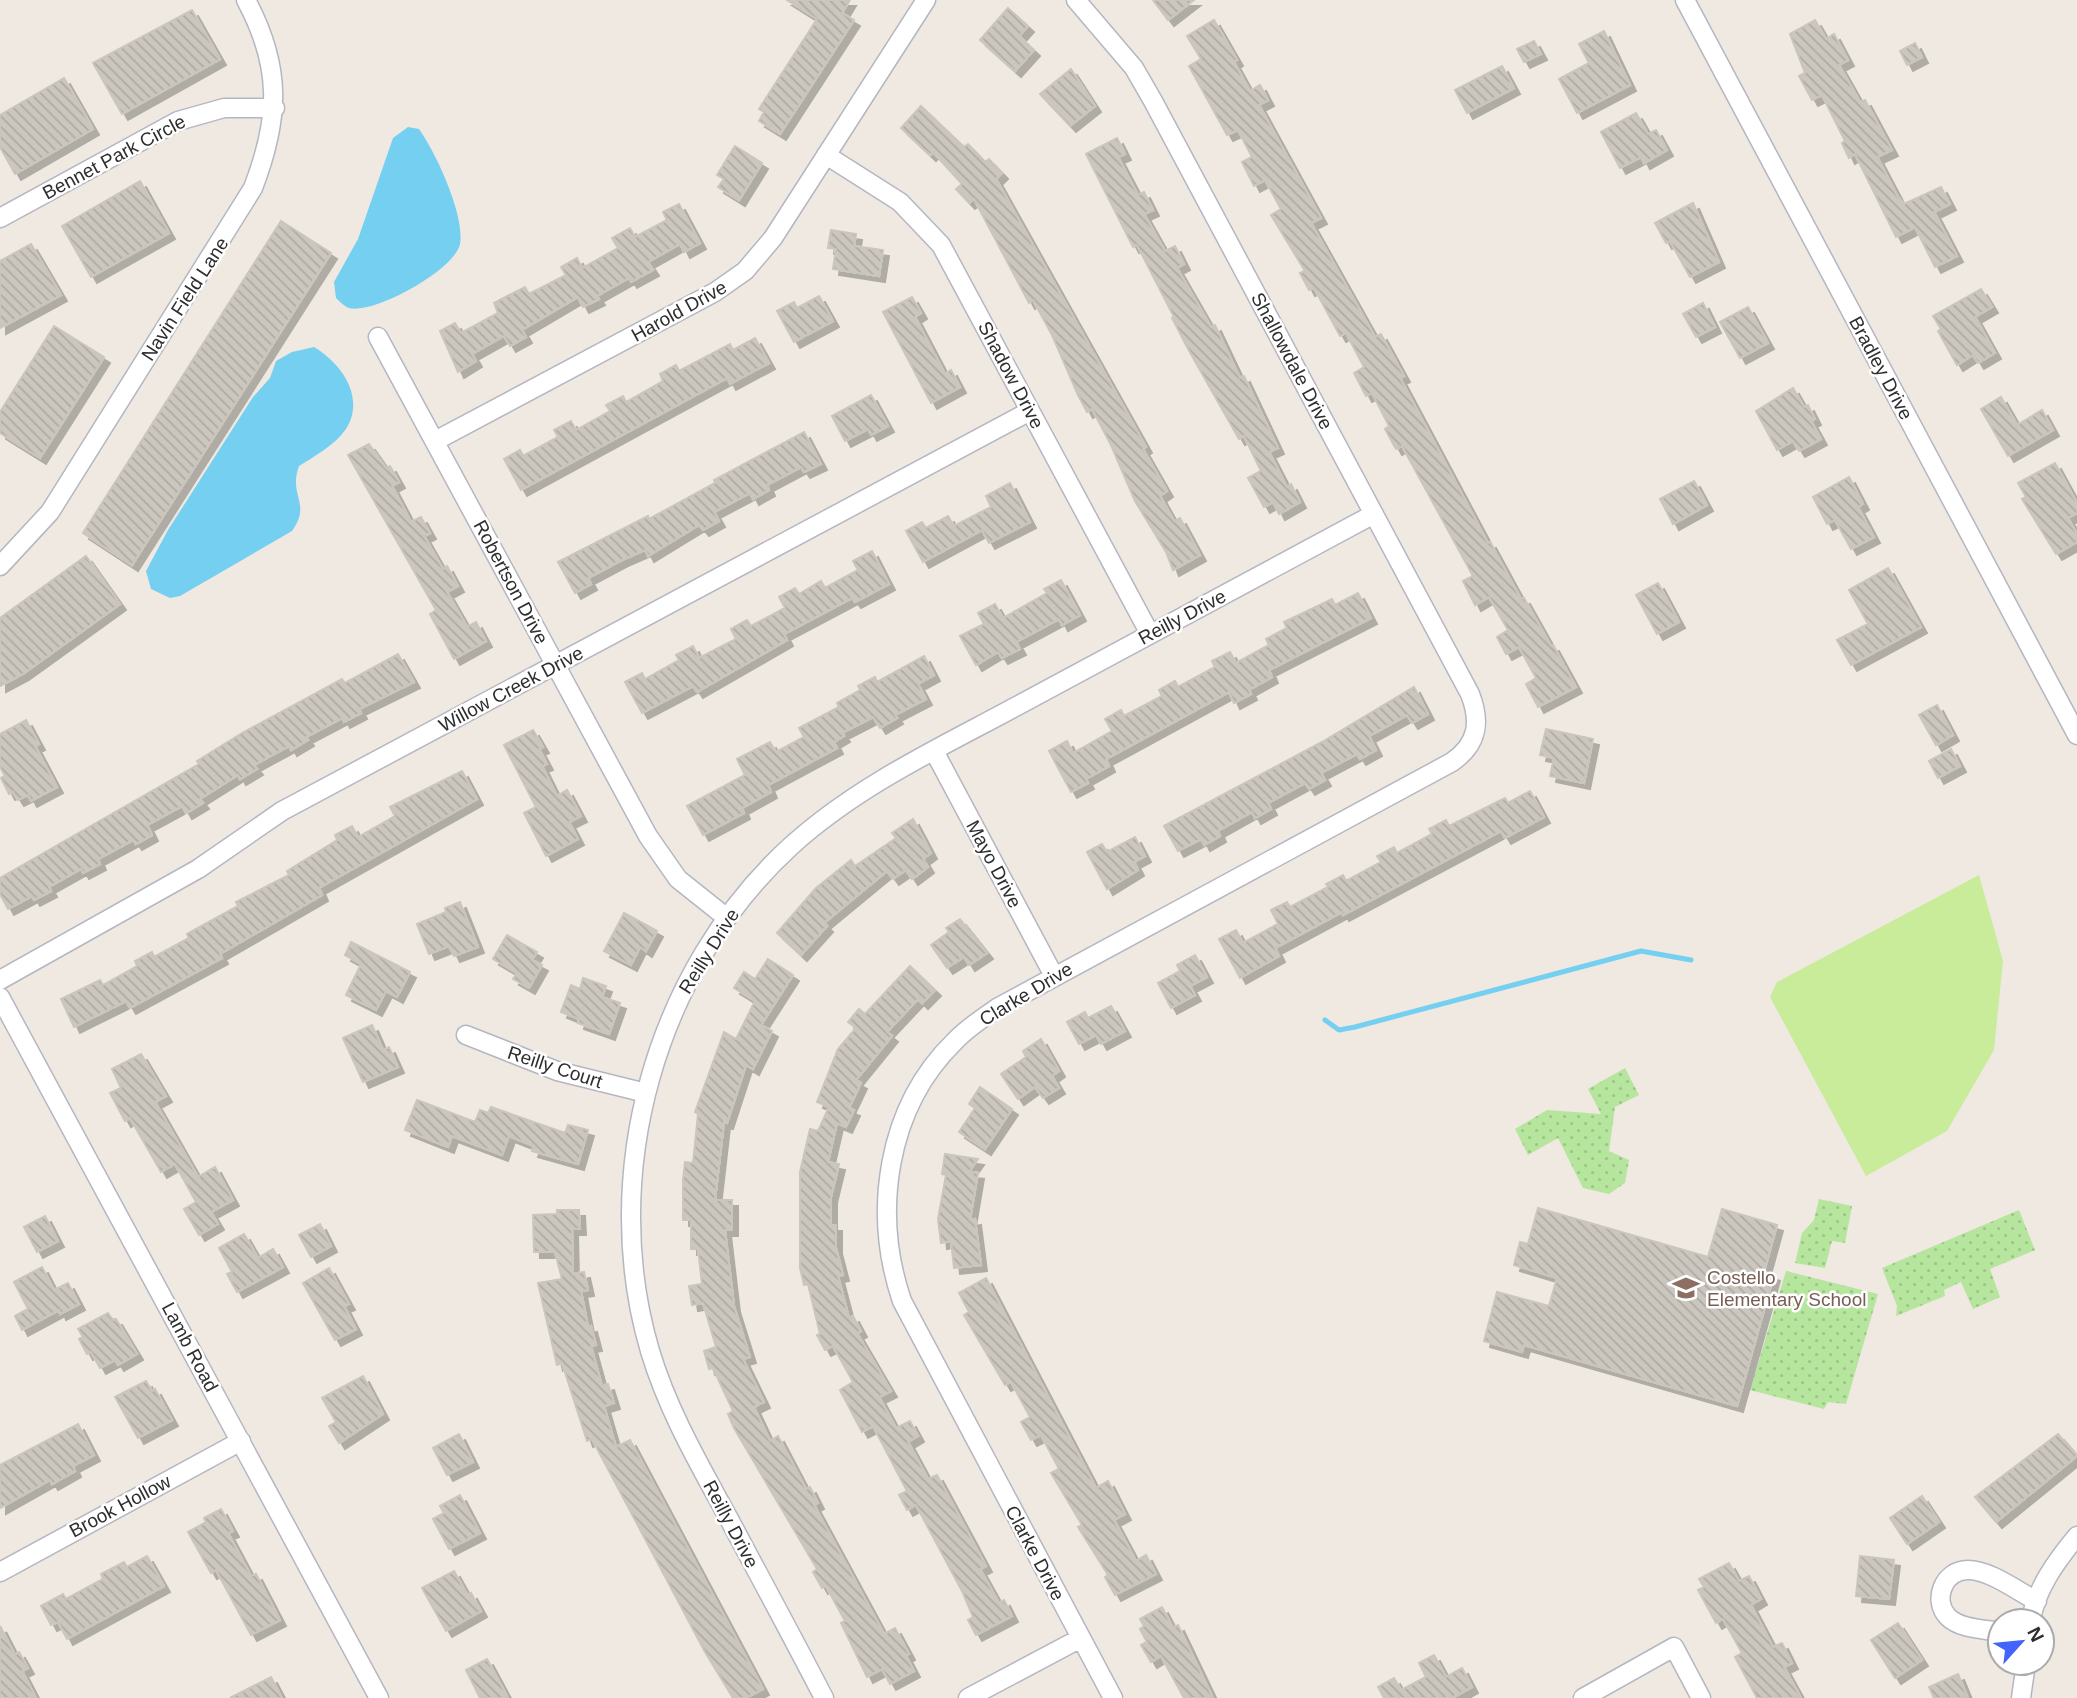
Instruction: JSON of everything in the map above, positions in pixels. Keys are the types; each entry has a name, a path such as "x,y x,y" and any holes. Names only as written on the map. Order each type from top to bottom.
{"street":[{"name":"Navin Field Lane","path":"0,566 50,512 239,215 265,156 275,108 267,53 246,0"},
{"name":"Harold Drive","path":"435,441 732,282 773,239 926,0"},
{"name":"Shallowdale Drive","path":"1076,0 1134,68 1470,694 1478,718 1476,736"},
{"name":"Bradley Drive","path":"1685,0 2077,736"},
{"name":"Bennet Park Circle","path":"0,218 178,121 224,108 275,108"},
{"name":"Shadow Drive","path":"826,155 900,202 932,233 1150,634"},
{"name":"Robertson Drive","path":"378,337 659,854 694,895 727,918"},
{"name":"Willow Creek Drive","path":"0,980 210,863 282,811 1030,411"},
{"name":"Reilly Drive","path":"824,1698 679,1426 649,1346 634,1272 631,1205 636,1145 646,1093 675,1006 727,918 787,849 874,784 1374,514"},
{"name":"Clarke Drive","path":"1113,1698 910,1319 893,1273 886,1223 894,1149 916,1094 933,1068 965,1031 997,1008 1452,762 1476,736"},
{"name":"Mayo Drive","path":"934,751 1054,976"},
{"name":"Lamb Road","path":"0,996 379,1698"},
{"name":"Reilly Court","path":"466,1035 557,1071 646,1093"},
{"name":"Brook Hollow","path":"0,1572 241,1441"},
{"path":"2035,1607 2056,1561 2077,1536"},
{"path":"1986,1629 1958,1624 1942,1610 1940,1595 1945,1580 1955,1573 1967,1570 1982,1573 2037,1601"},
{"path":"968,1698 1081,1638"},
{"path":"1583,1698 1674,1647 1701,1698"},
{"path":"2021,1698 2024,1677"}],"green space":[{"path":"1979,875 2003,961 1994,1050 1947,1131 1866,1176 1770,997 1777,982"},
{"path":"1625,1068 1639,1095 1615,1107 1609,1151 1629,1160 1625,1183 1609,1194 1583,1188 1558,1138 1528,1155 1515,1129 1547,1110 1601,1114 1588,1089"},
{"path":"1819,1199 1852,1206 1845,1243 1832,1241 1825,1268 1795,1263 1802,1233 1814,1220"},
{"path":"2019,1210 2035,1250 1990,1269 2000,1297 1973,1309 1961,1282 1944,1290 1945,1296 1896,1316 1897,1306 1882,1268"},
{"path":"1786,1271 1878,1294 1846,1404 1828,1402 1824,1409 1750,1390"}],"water":[{"path":"408,127 419,129 441,168 458,217 460,244 455,255 444,266 412,288 376,305 349,308 336,298 334,282 358,239 393,138"},
{"path":"314,347 333,362 348,382 353,405 351,417 341,435 299,466 296,485 300,513 292,531 180,596 170,598 151,589 146,571 168,530 253,397 270,378 276,361 292,352"}],"building":[{"path":"787,0 850,0 842,13 854,20 780,134 759,121 764,112 759,109 817,19"},
{"path":"1153,0 1194,0 1168,20"},
{"path":"1008,8 1028,26 1019,36 1034,50 1015,71 980,40"},
{"path":"192,10 220,59 122,114 93,63"},
{"path":"1214,20 1237,60 1234,62 1250,91 1260,85 1268,100 1259,105 1321,218 1311,223 1375,337 1381,334 1404,376 1400,378 1488,543 1490,542 1521,599 1524,598 1551,646 1553,645 1576,687 1538,707 1526,684 1536,678 1519,647 1506,654 1497,637 1508,630 1489,597 1475,605 1463,581 1473,576 1402,446 1396,449 1385,429 1389,426 1372,393 1366,396 1354,373 1364,367 1346,333 1340,336 1314,288 1309,290 1300,273 1305,271 1271,215 1281,209 1265,180 1254,186 1242,162 1252,157 1238,130 1227,135 1189,66 1201,59 1187,36"},
{"path":"1815,20 1826,39 1834,34 1848,60 1839,65 1860,102 1865,100 1892,150 1877,157 1898,197 1904,204 1941,187 1950,204 1934,212 1957,256 1935,267 1915,227 1896,237 1855,154 1849,158 1842,143 1845,141 1822,95 1812,100 1799,76 1805,73 1790,34"},
{"path":"1604,31 1630,85 1577,113 1559,79 1589,63 1579,44"},
{"path":"1534,41 1541,54 1524,62 1517,49"},
{"path":"1915,43 1922,57 1907,65 1900,51"},
{"path":"1502,66 1514,88 1467,113 1455,90"},
{"path":"1071,69 1095,106 1070,126 1040,94"},
{"path":"64,78 93,129 15,174 0,147 0,115"},
{"path":"921,106 964,147 968,144 985,162 989,159 1002,173 996,179 1146,447 1143,449 1167,491 1160,496 1174,521 1180,518 1200,555 1173,570 1166,552 1135,501 1092,409 1087,412 1052,335 1033,300 1029,303 974,199 969,203 956,189 962,184 933,152 930,155 901,128"},
{"path":"1636,113 1648,134 1656,130 1667,150 1644,163 1641,157 1620,168 1601,132"},
{"path":"1117,138 1125,154 1118,157 1138,195 1144,192 1153,210 1144,214 1165,251 1175,246 1184,264 1177,268 1211,327 1215,325 1240,378 1244,376 1278,448 1269,452 1287,487 1291,484 1300,502 1279,514 1273,502 1264,507 1248,478 1261,471 1244,436 1239,439 1187,347 1137,245 1133,247 1086,154"},
{"path":"735,146 762,163 739,200 718,187 724,179 717,175"},
{"path":"140,181 169,233 91,277 62,226"},
{"path":"1693,203 1719,262 1690,277 1670,241 1666,243 1655,223"},
{"path":"679,204 700,243 684,252 680,244 648,262 653,270 631,282 629,278 583,307 578,297 522,330 526,337 510,346 504,336 472,354 476,361 458,372 440,331 455,323 461,333 498,313 494,303 525,287 529,294 566,275 561,267 577,258 582,268 618,248 612,238 630,228 635,237 667,220 663,212"},
{"path":"281,221 331,253 132,565 83,533"},
{"path":"831,230 856,234 854,246 883,250 879,276 833,269 836,249 828,248"},
{"path":"31,244 61,295 0,328 0,261"},
{"path":"1981,289 1992,307 1975,317 1995,353 1978,363 1973,355 1957,365 1938,331 1941,329 1933,316"},
{"path":"819,296 833,321 794,342 777,311 794,302 797,308"},
{"path":"912,297 921,313 915,317 945,374 951,370 960,387 931,403 883,312"},
{"path":"1703,303 1715,327 1696,337 1683,314"},
{"path":"1748,307 1768,343 1740,358 1720,322"},
{"path":"54,326 104,357 40,458 0,433 0,412"},
{"path":"755,338 769,363 730,384 727,378 521,490 504,459 520,450 523,456 558,437 554,430 571,421 576,430 610,411 606,405 623,396 626,402 663,381 660,374 676,365 679,371 730,344 733,350"},
{"path":"1793,388 1804,407 1808,405 1815,419 1811,421 1821,439 1799,451 1793,441 1777,450 1756,411"},
{"path":"871,395 888,426 871,435 868,429 845,441 832,416"},
{"path":"2001,397 2017,425 2042,410 2053,430 2008,456 1981,409"},
{"path":"804,432 821,464 804,472 801,467 767,485 769,490 753,499 750,493 714,512 719,521 703,530 699,525 648,556 645,550 622,560 588,578 591,584 575,593 558,562 648,516 649,519 715,483 714,480"},
{"path":"369,444 386,468 390,466 399,482 392,486 411,522 421,517 430,533 424,536 443,569 447,566 458,586 447,592 467,627 476,622 486,641 454,659 430,614 436,610 348,455"},
{"path":"2055,463 2077,503 2077,513 2068,518 2077,534 2077,542 2056,554 2022,499 2026,497 2018,483"},
{"path":"1849,477 1863,504 1858,507 1874,537 1851,549 1835,520 1827,524 1813,497"},
{"path":"1694,481 1707,505 1673,524 1660,499"},
{"path":"1010,483 1030,522 989,543 982,530 923,562 906,531 922,522 926,528 948,516 954,526 991,507 986,496"},
{"path":"872,551 889,584 855,602 852,598 784,634 787,640 697,692 693,686 642,713 625,682 642,673 645,679 679,660 676,655 693,646 699,658 736,639 731,629 747,620 751,626 785,608 779,597 795,588 799,594 821,581 825,588 858,570 853,561"},
{"path":"86,556 120,604 23,674 0,686 0,618"},
{"path":"1888,568 1921,627 1851,665 1837,640 1868,624 1849,590"},
{"path":"1061,580 1080,615 1062,625 1059,619 1016,642 1020,649 1002,658 998,652 976,665 960,636 984,624 978,613 995,604 1003,618 1047,593 1044,589"},
{"path":"1658,583 1679,622 1657,634 1636,595"},
{"path":"1358,593 1371,618 1269,670 1272,677 1249,690 1251,694 1234,703 1229,692 1106,759 1109,766 1086,779 1088,783 1071,792 1049,751 1067,741 1073,753 1112,731 1105,719 1121,710 1124,716 1162,696 1159,690 1175,681 1178,687 1215,667 1212,661 1230,652 1236,663 1269,645 1266,639 1287,628 1284,622 1332,599 1335,605"},
{"path":"398,654 414,682 359,709 361,713 344,722 342,718 306,737 308,740 291,750 289,746 254,765 257,769 240,779 238,775 200,799 203,803 186,813 182,806 147,825 152,835 136,844 133,840 98,859 100,864 83,873 81,869 49,887 51,891 34,900 32,896 8,909 0,894 0,878 199,764 197,761 242,733 342,679 345,683"},
{"path":"924,656 934,675 918,684 926,699 895,715 897,718 880,728 873,717 842,733 844,736 834,742 837,748 768,785 771,792 742,808 744,813 703,835 687,806 745,775 737,759 770,742 776,752 804,737 799,728 839,707 837,703 860,690 858,686 875,677 877,682"},
{"path":"1414,687 1428,714 1412,723 1407,715 1369,736 1376,750 1360,759 1357,754 1321,773 1325,780 1309,789 1305,783 1268,803 1271,809 1255,818 1252,812 1218,831 1220,836 1204,845 1201,839 1178,851 1164,826 1322,742"},
{"path":"1937,705 1953,735 1936,745 1919,715"},
{"path":"26,720 39,744 35,746 57,787 31,801 28,795 18,800 13,792 9,794 1,778 5,776 0,767 0,734"},
{"path":"1546,729 1593,739 1584,783 1550,776 1554,758 1540,755"},
{"path":"533,730 543,747 539,749 547,764 542,766 557,796 567,790 581,816 569,822 578,839 546,856 524,813 536,807 504,745"},
{"path":"1951,749 1960,766 1938,778 1929,761"},
{"path":"462,771 477,799 319,888 322,895 220,954 222,958 130,1008 126,1001 74,1027 61,999 100,980 103,985 137,966 135,961 152,952 154,957 189,938 187,934 238,906 236,902 289,875 287,871 337,840 335,835 352,826 358,837 395,816 390,807"},
{"path":"1530,791 1544,817 1505,838 1501,831 1343,915 1342,912 1275,948 1279,956 1240,978 1219,939 1236,930 1243,943 1278,924 1271,910 1287,902 1290,907 1328,887 1326,884 1343,875 1346,881 1381,862 1377,856 1394,847 1397,853 1432,834 1429,829 1446,820 1449,826 1505,798 1508,803"},
{"path":"913,819 931,853 923,859 928,867 912,879 906,870 893,879 887,871 824,923 827,926 801,955 777,933 816,888 851,860 855,866 896,838 892,833"},
{"path":"1135,837 1145,856 1134,862 1138,870 1107,889 1087,852 1102,844 1107,852"},
{"path":"460,902 478,947 454,956 449,946 429,954 417,924 446,912 445,908"},
{"path":"624,913 657,931 646,951 640,947 631,965 604,951"},
{"path":"960,919 987,953 969,965 964,957 947,968 931,945 949,932 946,928"},
{"path":"507,935 537,952 532,960 542,965 529,988 513,979 517,973 493,959"},
{"path":"351,942 410,972 397,997 386,991 376,1010 346,995 361,964 345,955"},
{"path":"1195,955 1207,977 1190,986 1195,995 1171,1008 1158,983 1180,971 1177,965"},
{"path":"768,959 793,975 761,1025 772,1031 753,1069 746,1065 727,1123 724,1122 715,1200 732,1200 732,1230 725,1230 734,1306 750,1357 743,1359 764,1402 754,1407 770,1441 778,1436 806,1489 810,1487 818,1503 814,1505 884,1634 895,1628 909,1654 906,1656 914,1671 890,1684 882,1669 867,1677 841,1623 845,1621 826,1586 822,1588 813,1572 817,1569 734,1428 728,1414 733,1411 713,1368 709,1369 704,1351 716,1347 703,1303 692,1305 689,1286 702,1284 698,1249 691,1249 691,1220 683,1220 683,1180 685,1162 693,1163 698,1114 695,1112 724,1032 736,1039 755,1001 734,988 744,972 755,979"},
{"path":"910,966 935,990 922,1003 918,999 887,1032 892,1036 856,1080 861,1083 849,1108 854,1110 846,1127 837,1123 828,1162 839,1164 831,1197 831,1225 836,1225 836,1248 843,1275 838,1276 849,1318 853,1316 861,1331 857,1333 891,1391 879,1397 896,1428 910,1421 918,1436 908,1442 928,1479 937,1475 986,1566 980,1569 999,1603 1004,1600 1012,1616 976,1635 968,1620 973,1617 963,1593 916,1505 907,1510 899,1495 907,1491 873,1426 862,1432 840,1390 853,1382 833,1346 825,1350 817,1335 820,1334 808,1284 804,1285 800,1268 800,1172 810,1129 818,1131 829,1107 817,1102 838,1049 856,1028 848,1022 859,1009 865,1014"},
{"path":"583,978 606,986 602,997 620,1003 609,1034 578,1023 579,1019 561,1012 571,985 580,989"},
{"path":"1111,1006 1125,1031 1101,1044 1096,1035 1079,1044 1067,1022 1085,1012 1088,1018"},
{"path":"372,1025 383,1050 389,1047 398,1067 363,1082 343,1038"},
{"path":"1041,1039 1059,1071 1052,1076 1059,1088 1043,1098 1035,1087 1018,1099 1001,1074 1026,1057 1023,1051"},
{"path":"141,1054 166,1096 155,1102 198,1177 215,1167 233,1200 211,1212 218,1224 199,1235 184,1209 196,1202 175,1164 161,1172 130,1118 125,1121 110,1093 121,1088 112,1069"},
{"path":"980,1087 1012,1109 985,1149 959,1132 975,1108 969,1104"},
{"path":"417,1100 475,1122 480,1110 488,1113 491,1107 565,1133 568,1125 588,1130 578,1164 532,1151 534,1146 509,1136 502,1155 452,1136 448,1147 405,1130"},
{"path":"945,1154 978,1159 969,1172 978,1173 970,1220 975,1219 981,1265 954,1268 951,1241 941,1243 938,1219 946,1175 942,1174"},
{"path":"1538,1208 1708,1257 1722,1209 1777,1225 1764,1272 1774,1275 1737,1406 1524,1345 1522,1352 1484,1341 1497,1292 1549,1306 1557,1278 1514,1265 1520,1242 1528,1244"},
{"path":"557,1210 579,1210 580,1229 572,1229 573,1274 584,1272 588,1290 581,1291 588,1327 591,1326 596,1345 591,1346 602,1386 608,1384 614,1403 604,1406 616,1447 630,1440 763,1689 746,1698 733,1698 705,1652 592,1439 587,1441 562,1363 557,1365 538,1283 562,1279 555,1252 534,1252 533,1215 557,1214"},
{"path":"45,1216 58,1241 37,1252 24,1227"},
{"path":"320,1224 331,1246 311,1257 299,1235"},
{"path":"244,1234 258,1258 273,1249 283,1267 237,1292 227,1274 232,1272 219,1248"},
{"path":"42,1267 54,1290 68,1283 79,1304 60,1314 59,1310 22,1330 15,1316 28,1309 14,1282"},
{"path":"329,1268 349,1304 344,1306 356,1329 335,1340 303,1283"},
{"path":"986,1278 1096,1488 1108,1481 1125,1514 1114,1520 1136,1561 1146,1555 1156,1574 1115,1595 1105,1577 1108,1575 1078,1527 1082,1525 1051,1473 1059,1469 1041,1435 1031,1440 1021,1422 1030,1417 1011,1382 1005,1385 964,1315 969,1312 959,1293"},
{"path":"108,1313 113,1320 116,1319 137,1354 118,1365 115,1360 100,1368 91,1352 87,1354 79,1339 83,1337 78,1329"},
{"path":"363,1376 383,1414 339,1443 329,1426 336,1422 322,1398"},
{"path":"146,1381 152,1391 155,1389 172,1420 138,1438 115,1397"},
{"path":"78,1424 94,1455 73,1466 75,1471 52,1484 50,1480 0,1508 0,1465"},
{"path":"459,1434 473,1462 447,1475 433,1448"},
{"path":"2058,1434 2077,1456 1996,1522 1975,1497"},
{"path":"460,1495 480,1533 449,1549 433,1519 444,1513 440,1506"},
{"path":"1922,1496 1939,1522 1907,1544 1890,1518"},
{"path":"221,1509 233,1531 228,1533 251,1576 256,1574 280,1620 251,1635 216,1570 211,1573 188,1532 206,1522 204,1518"},
{"path":"147,1556 164,1586 67,1639 58,1622 51,1625 41,1606 63,1594 66,1599 103,1579 101,1574 124,1562 127,1567"},
{"path":"1860,1556 1894,1560 1889,1599 1856,1596"},
{"path":"1729,1563 1739,1581 1749,1576 1761,1599 1751,1605 1773,1647 1782,1643 1792,1663 1784,1667 1801,1698 1757,1698 1735,1657 1742,1653 1723,1619 1716,1623 1698,1590 1704,1587 1699,1579"},
{"path":"454,1571 468,1596 471,1593 481,1611 446,1631 422,1588"},
{"path":"1162,1607 1173,1628 1178,1625 1213,1698 1184,1698 1161,1656 1151,1662 1141,1645 1147,1642 1140,1629 1144,1626 1140,1619"},
{"path":"1898,1623 1922,1660 1895,1678 1871,1640"},
{"path":"0,1626 15,1655 19,1652 28,1668 22,1671 36,1698 0,1698"},
{"path":"1434,1655 1446,1677 1462,1668 1472,1687 1452,1698 1384,1698 1378,1687 1394,1678 1401,1690 1426,1677 1419,1663"},
{"path":"487,1659 508,1698 480,1698 466,1670"},
{"path":"1958,1674 1968,1698 1934,1698 1929,1687"},
{"path":"271,1677 282,1698 230,1698"}],"waterway":[{"path":"1325,1020 1339,1030 1355,1027 1641,951 1691,960"}],"place":[{"name":"Costello Elementary School","path":"1686,1288"}]}
